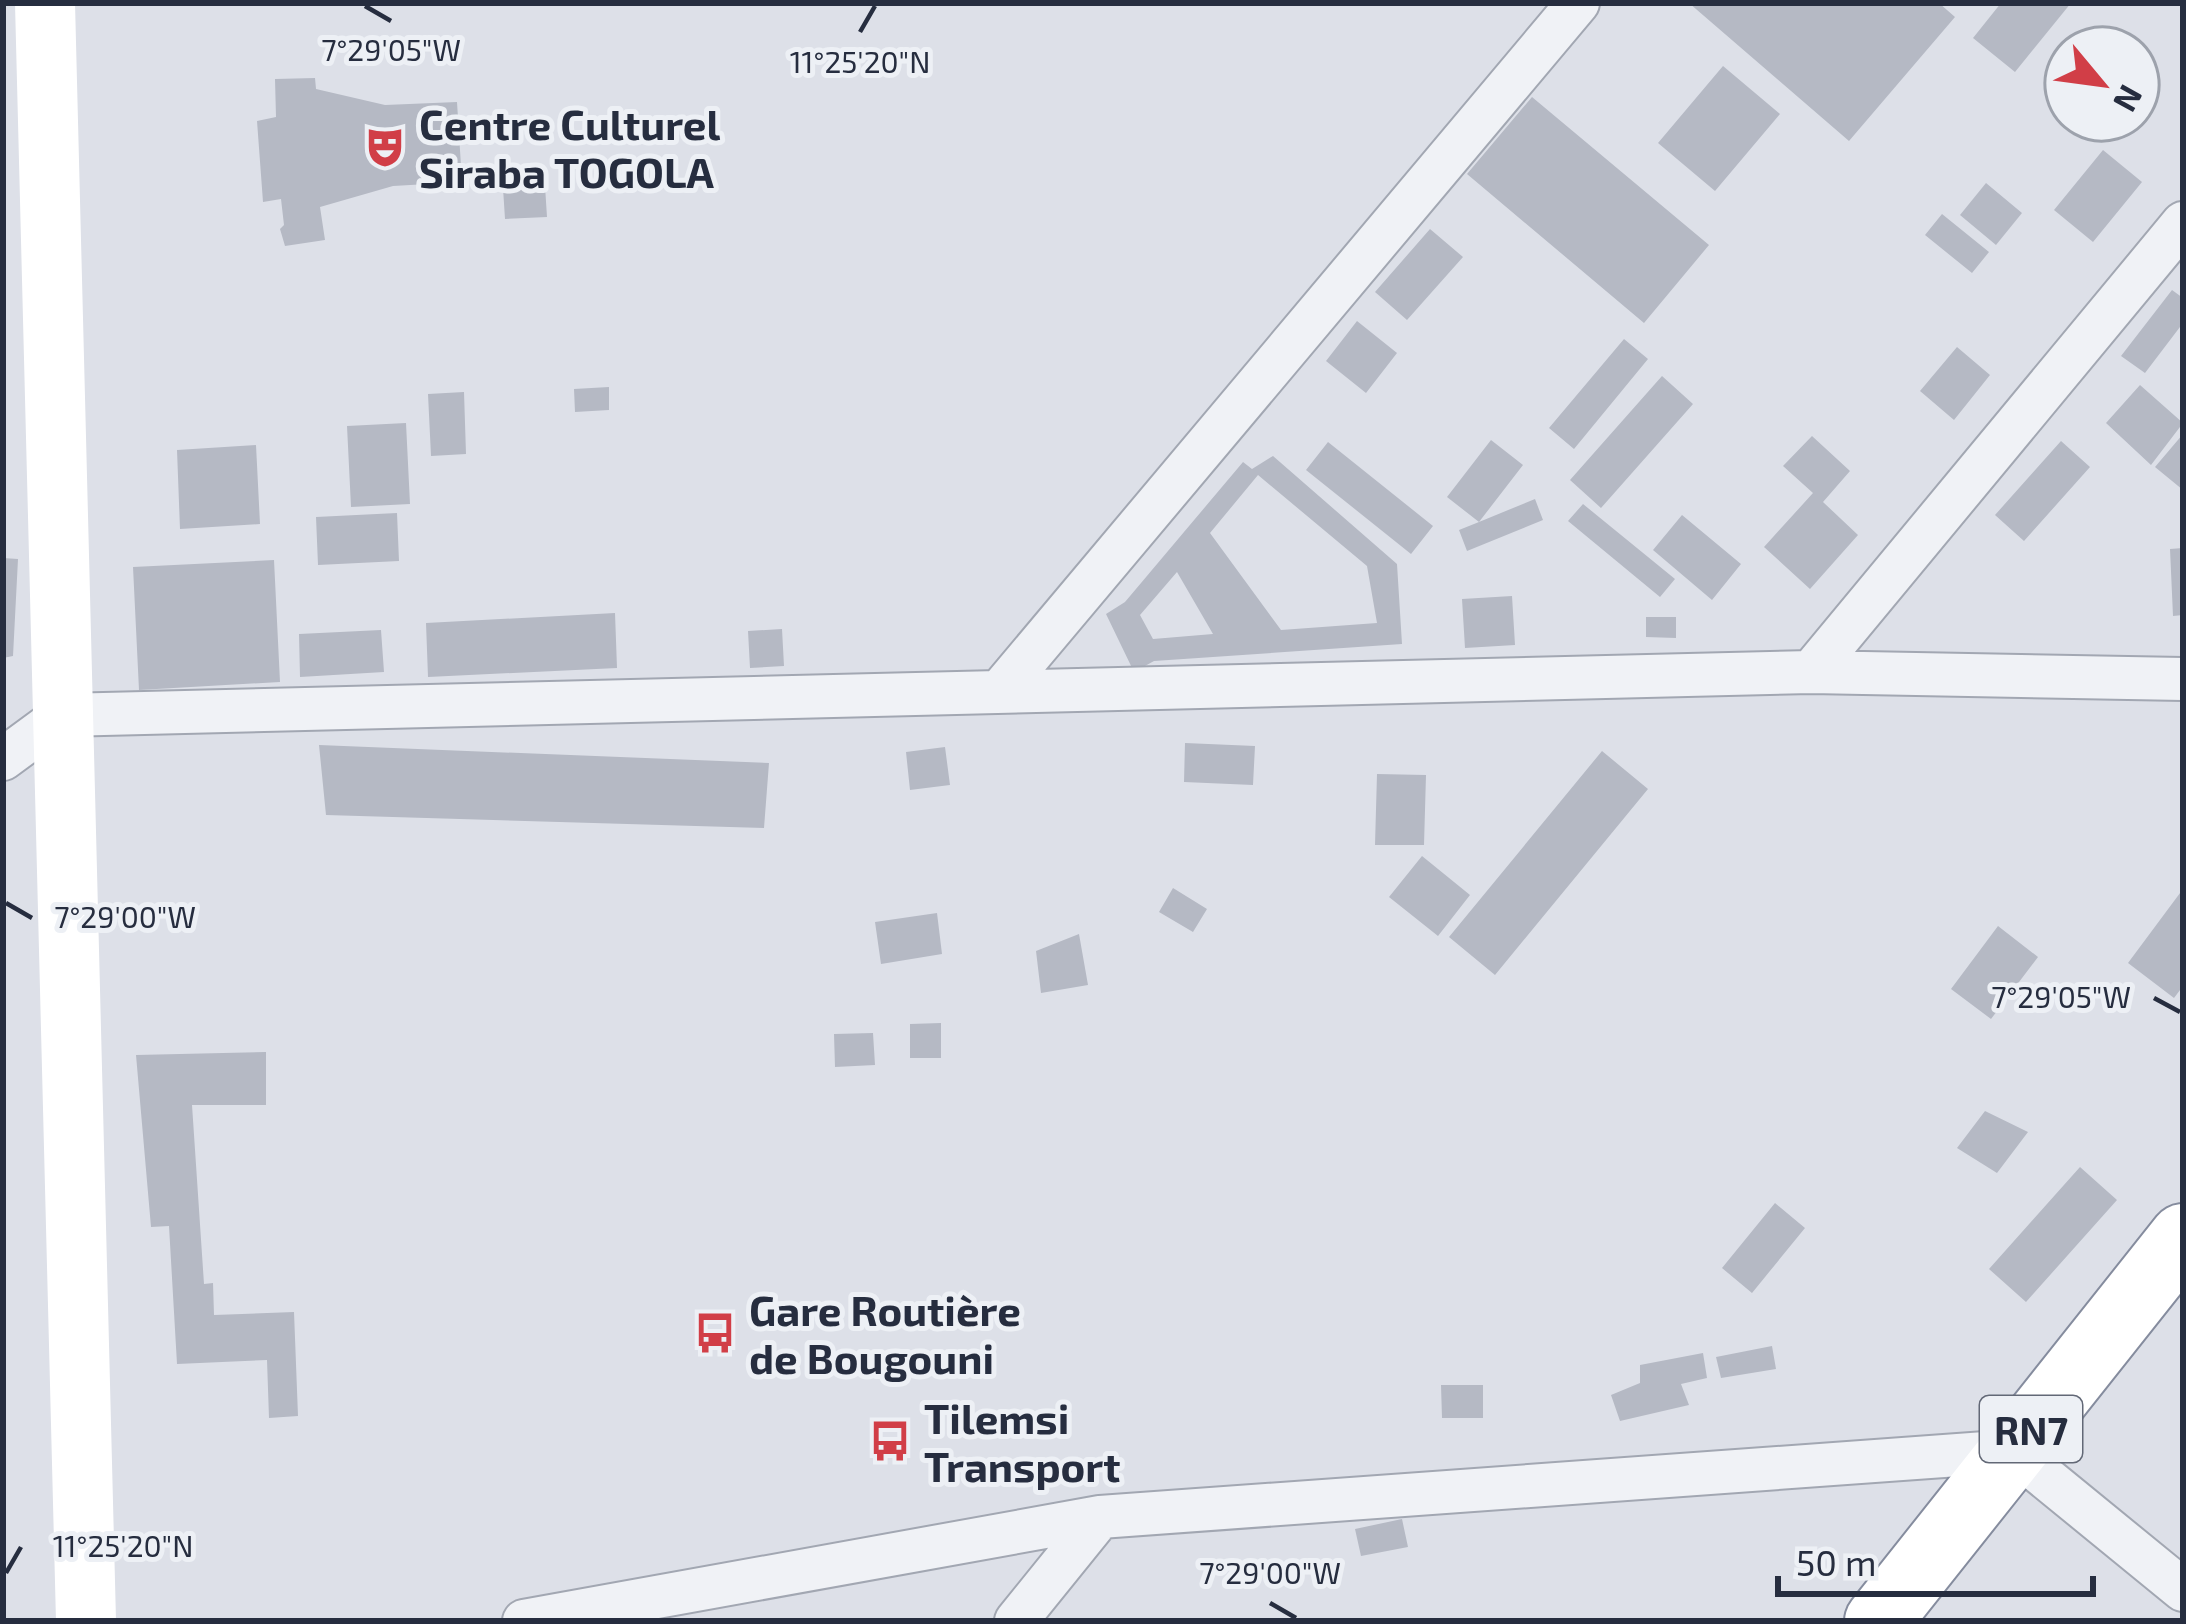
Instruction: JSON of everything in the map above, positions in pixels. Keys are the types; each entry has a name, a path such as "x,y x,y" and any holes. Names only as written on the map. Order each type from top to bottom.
{"highway":[{"name":"RN7","path":"1878,1621 2183,1237"}],"street":[{"path":"45,3 86,1621"},
{"path":"999,692 1578,3"},
{"path":"1811,672 2183,223"},
{"path":"3,759 63,716 1811,672 2183,679"},
{"path":"524,1621 1100,1516 2013,1451 2183,1590"},
{"path":"1016,1621 1100,1516"}],"building":[{"path":"1689,3 1939,3 1955,17 1849,141"},
{"path":"2001,3 2071,3 2054,24 2042,24 2042,39 2015,72 1973,38"},
{"path":"1723,66 1780,114 1715,191 1658,143"},
{"name":"Centre Culturel Siraba TOGOLA","path":"315,78 316,89 385,105 457,102 462,182 393,186 320,207 325,240 285,246 281,199 263,202 257,121 276,117 275,79"},
{"path":"1532,97 1709,245 1644,323 1467,174"},
{"path":"2103,150 2142,182 2093,242 2054,210"},
{"path":"1986,183 2022,213 1996,245 1960,215"},
{"path":"545,186 547,217 505,219 503,188"},
{"path":"1942,214 1989,252 1972,273 1925,235"},
{"path":"1430,229 1463,257 1407,320 1375,292"},
{"path":"2172,290 2183,298 2183,323 2145,373 2121,356"},
{"path":"1357,321 1397,353 1366,393 1326,361"},
{"path":"1624,339 1648,359 1574,449 1549,428"},
{"path":"1957,347 1990,375 1954,420 1920,391"},
{"path":"1662,376 1693,404 1601,508 1570,480"},
{"path":"2140,385 2183,423 2151,465 2106,423"},
{"path":"609,387 609,410 575,412 574,389"},
{"path":"464,392 466,454 431,456 428,394"},
{"path":"406,423 410,504 351,507 347,426"},
{"path":"2183,434 2183,490 2155,467"},
{"path":"1812,436 1850,471 1823,502 1858,535 1810,589 1764,547 1813,493 1783,466"},
{"path":"1491,440 1523,465 1479,522 1447,497"},
{"path":"2061,441 2090,467 2024,541 1995,515"},
{"path":"1328,442 1433,526 1411,554 1306,470"},
{"path":"256,445 260,524 180,529 177,450"},
{"path":"1273,456 1397,564 1402,644 1154,661 1134,672 1106,614 1125,602 1243,462 1252,469","holes":["1258,475 1367,566 1377,623 1281,630 1210,533","1177,572 1213,634 1153,639 1140,615"]},
{"path":"1535,499 1543,520 1467,551 1459,530"},
{"path":"1583,504 1675,579 1660,597 1568,521"},
{"path":"397,513 399,561 318,565 316,517"},
{"path":"1682,515 1741,564 1712,600 1653,550"},
{"path":"2183,548 2183,615 2173,616 2170,549"},
{"path":"3,558 18,559 13,656 3,658"},
{"path":"274,560 280,682 139,690 133,567"},
{"path":"1512,596 1515,645 1465,648 1462,599"},
{"path":"615,613 617,668 428,677 426,623"},
{"path":"1646,617 1676,617 1676,638 1646,637"},
{"path":"782,629 784,666 750,668 748,631"},
{"path":"381,630 384,672 300,677 299,634"},
{"path":"1185,743 1255,746 1253,785 1184,782"},
{"path":"319,745 769,763 764,828 326,815"},
{"path":"945,747 950,785 910,790 906,752"},
{"path":"1602,751 1648,789 1495,975 1449,937"},
{"path":"1377,774 1426,775 1424,845 1375,845"},
{"path":"1422,856 1470,895 1438,936 1389,897"},
{"path":"1173,888 1207,909 1193,932 1159,912"},
{"path":"2183,889 2183,986 2174,998 2128,963"},
{"path":"937,913 942,954 881,964 875,922"},
{"path":"1998,926 2038,957 1991,1019 1951,989"},
{"path":"1079,934 1088,985 1041,993 1036,951"},
{"path":"941,1023 941,1058 910,1058 910,1024"},
{"path":"873,1033 875,1065 835,1067 834,1034"},
{"path":"266,1052 266,1105 192,1105 204,1284 213,1283 214,1315 294,1312 298,1416 269,1418 267,1360 177,1364 169,1226 151,1227 136,1055"},
{"path":"1985,1111 2028,1132 1997,1173 1957,1148"},
{"path":"2080,1167 2117,1200 2026,1302 1989,1269"},
{"path":"1775,1203 1805,1228 1752,1293 1722,1268"},
{"path":"1772,1346 1776,1369 1721,1378 1716,1357"},
{"path":"1703,1353 1707,1378 1681,1384 1689,1405 1620,1421 1611,1395 1640,1383 1640,1365"},
{"path":"1441,1385 1483,1385 1483,1418 1442,1418"},
{"path":"1402,1519 1408,1547 1361,1556 1355,1529"}],"place":[{"name":"Centre Culturel Siraba TOGOLA","path":"385,147"},
{"name":"Gare Routière de Bougouni","path":"715,1333"},
{"name":"Tilemsi Transport","path":"890,1441"}]}
